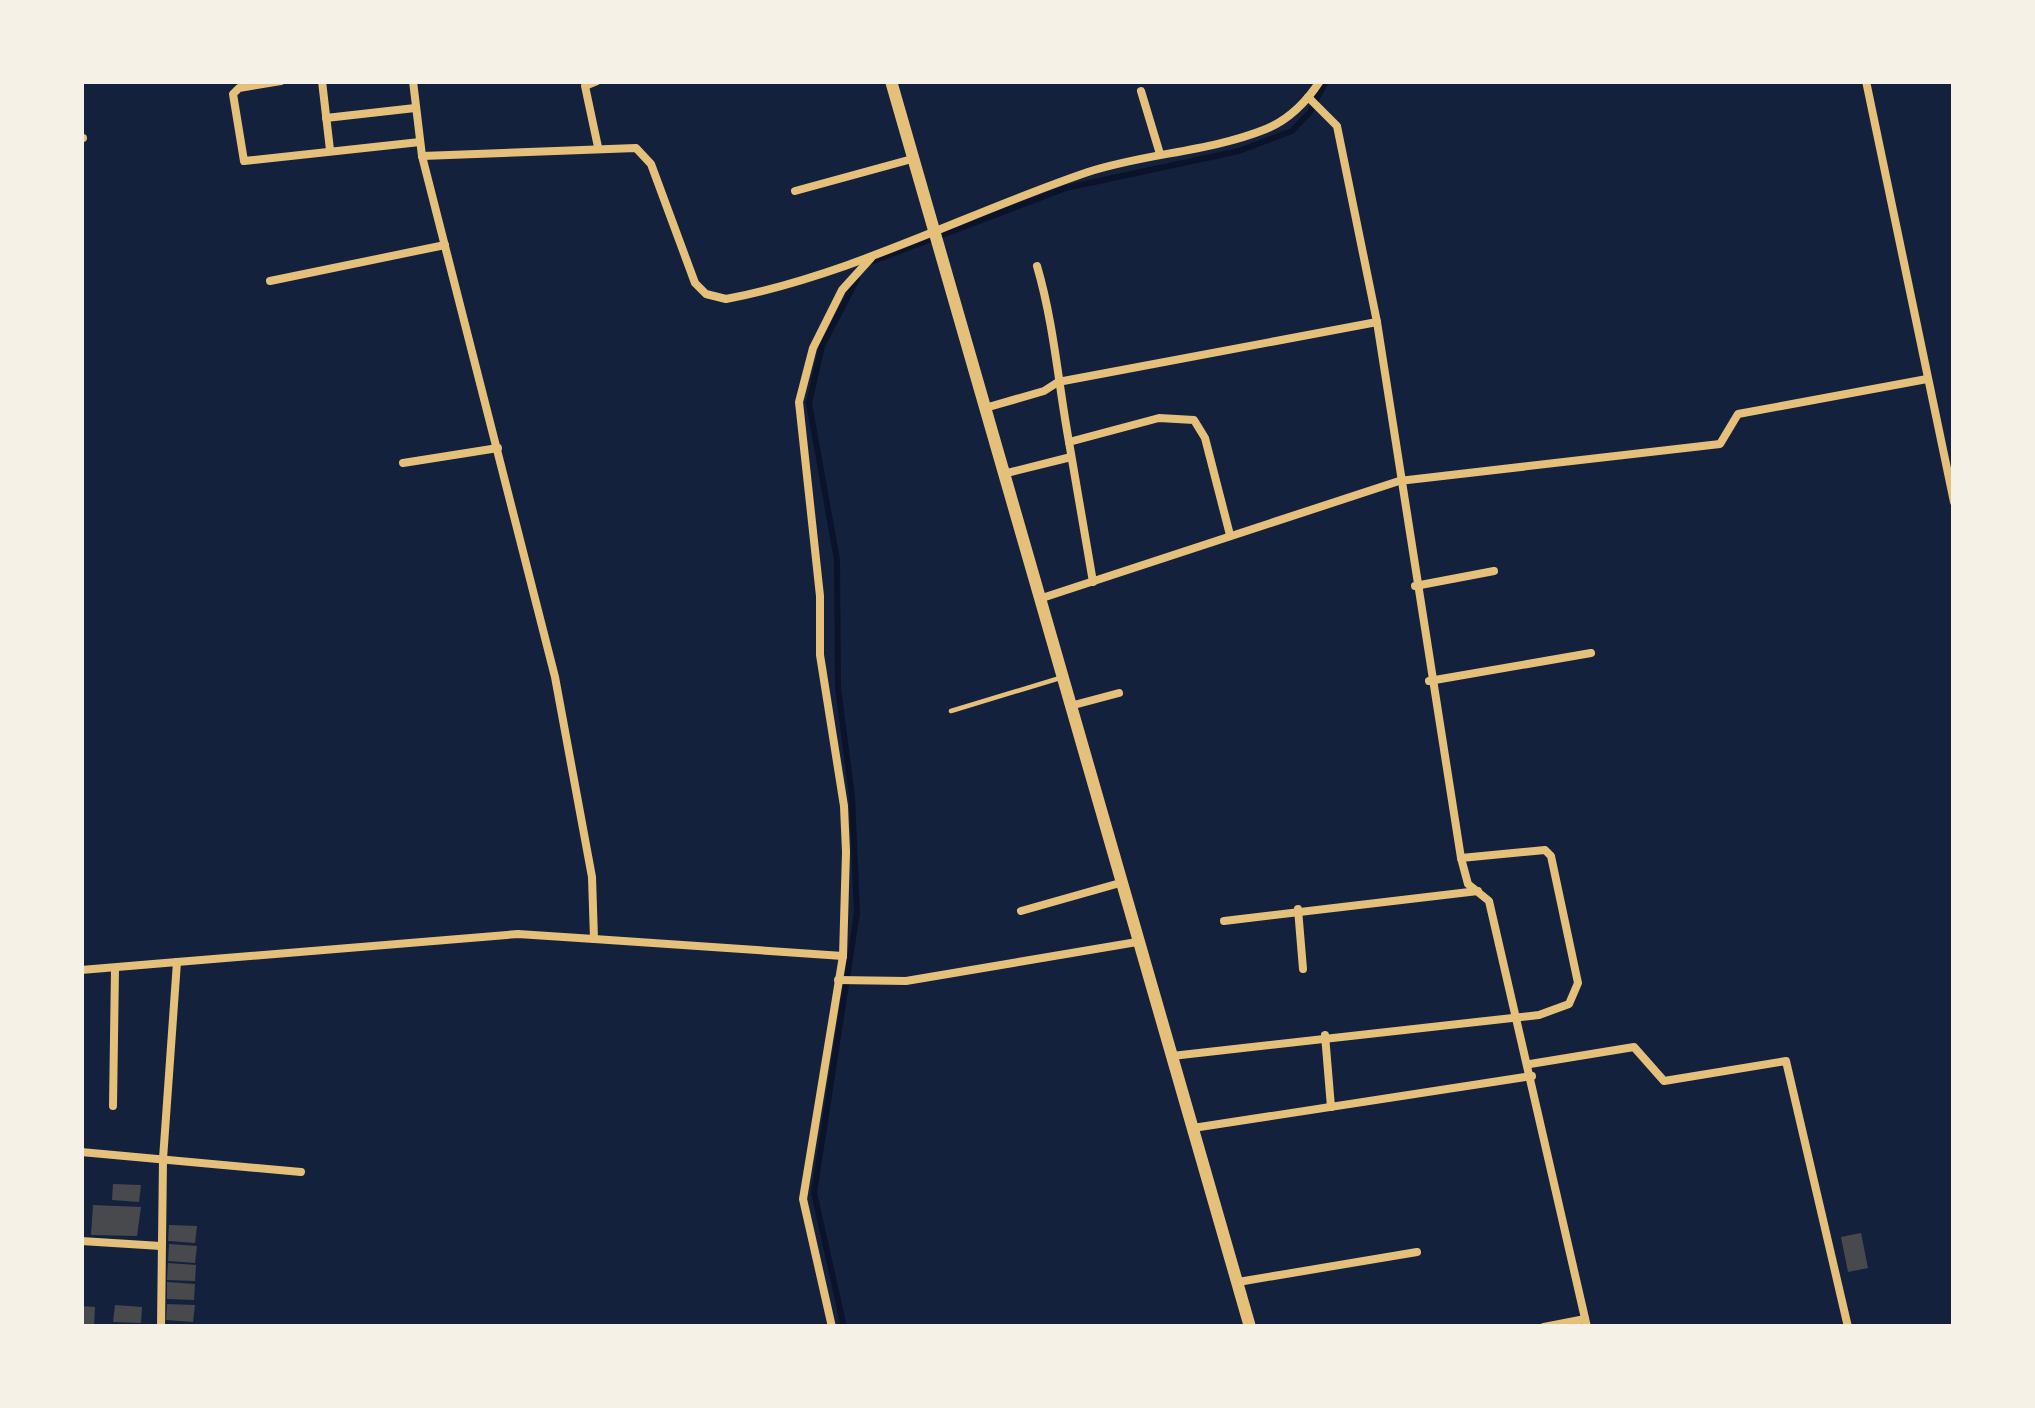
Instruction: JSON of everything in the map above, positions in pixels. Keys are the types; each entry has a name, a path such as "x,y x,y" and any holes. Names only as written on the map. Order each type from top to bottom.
{"main road":[{"path":"891,81 1250,1327"}],"street":[{"path":"281,81 239,88 232,94 239,155 248,162 420,142"},
{"path":"322,81 330,151"},
{"path":"413,81 422,156 556,677 592,877 594,939"},
{"path":"597,81 585,86 598,147"},
{"path":"422,156 636,148 645,155 695,283 706,294 726,299 871,258 1119,162 1267,128 1307,98 1320,81"},
{"path":"1866,81 1954,502"},
{"path":"1142,91 1160,154"},
{"path":"1307,98 1337,126 1377,322 1429,681 1461,858 1468,884 1490,901 1586,1323 1544,1327"},
{"path":"326,118 415,108"},
{"path":"795,191 912,158"},
{"path":"270,280 445,245"},
{"path":"832,1327 803,1199 841,981 844,806 820,655 820,596 799,402 813,349 842,290 871,258"},
{"path":"1037,266 1054,325 1058,382 1093,582"},
{"path":"983,408 1044,392 1058,382 1377,322"},
{"path":"1037,600 1400,481 1720,443 1738,414 1928,379"},
{"path":"1069,442 1159,418 1194,420 1205,437 1230,536"},
{"path":"403,463 498,448"},
{"path":"1002,475 1071,458"},
{"path":"1415,586 1494,572"},
{"path":"1429,681 1591,653"},
{"path":"1069,706 1119,693"},
{"path":"1171,1056 1562,1009 1576,996 1572,947 1551,856 1545,850 1461,858"},
{"path":"1021,911 1120,883"},
{"path":"1223,921 1479,891"},
{"path":"1298,909 1304,969"},
{"path":"81,970 518,934 843,956"},
{"path":"841,981 906,981 1137,942"},
{"path":"160,1327 163,1159 177,962"},
{"path":"113,1106 115,969"},
{"path":"1325,1036 1331,1107"},
{"path":"1530,1064 1634,1047 1664,1081 1786,1061 1848,1327"},
{"path":"1192,1129 1532,1076"},
{"path":"81,1152 301,1172"},
{"path":"81,1241 161,1246"},
{"path":"1237,1282 1417,1252"}],"lane":[{"path":"951,711 1060,678"}],"building":[{"path":"113,1184 141,1185 139,1202 112,1200"},
{"path":"93,1205 141,1207 137,1236 91,1235"},
{"path":"169,1225 197,1226 195,1243 168,1241"},
{"path":"1861,1233 1868,1268 1848,1272 1841,1237"},
{"path":"169,1244 197,1246 195,1263 168,1261"},
{"path":"168,1263 196,1265 195,1281 167,1280"},
{"path":"167,1282 195,1284 194,1300 167,1299"},
{"path":"167,1304 195,1305 193,1322 166,1320"},
{"path":"115,1305 142,1307 141,1323 113,1322"},
{"path":"81,1306 95,1307 94,1327 81,1327"}],"waterway":[{"path":"868,263 1066,188 1239,151 1292,131 1310,112 1326,81"},
{"path":"844,1327 814,1193 857,913 852,796 838,688 837,560 809,403 822,346 857,279"}]}
